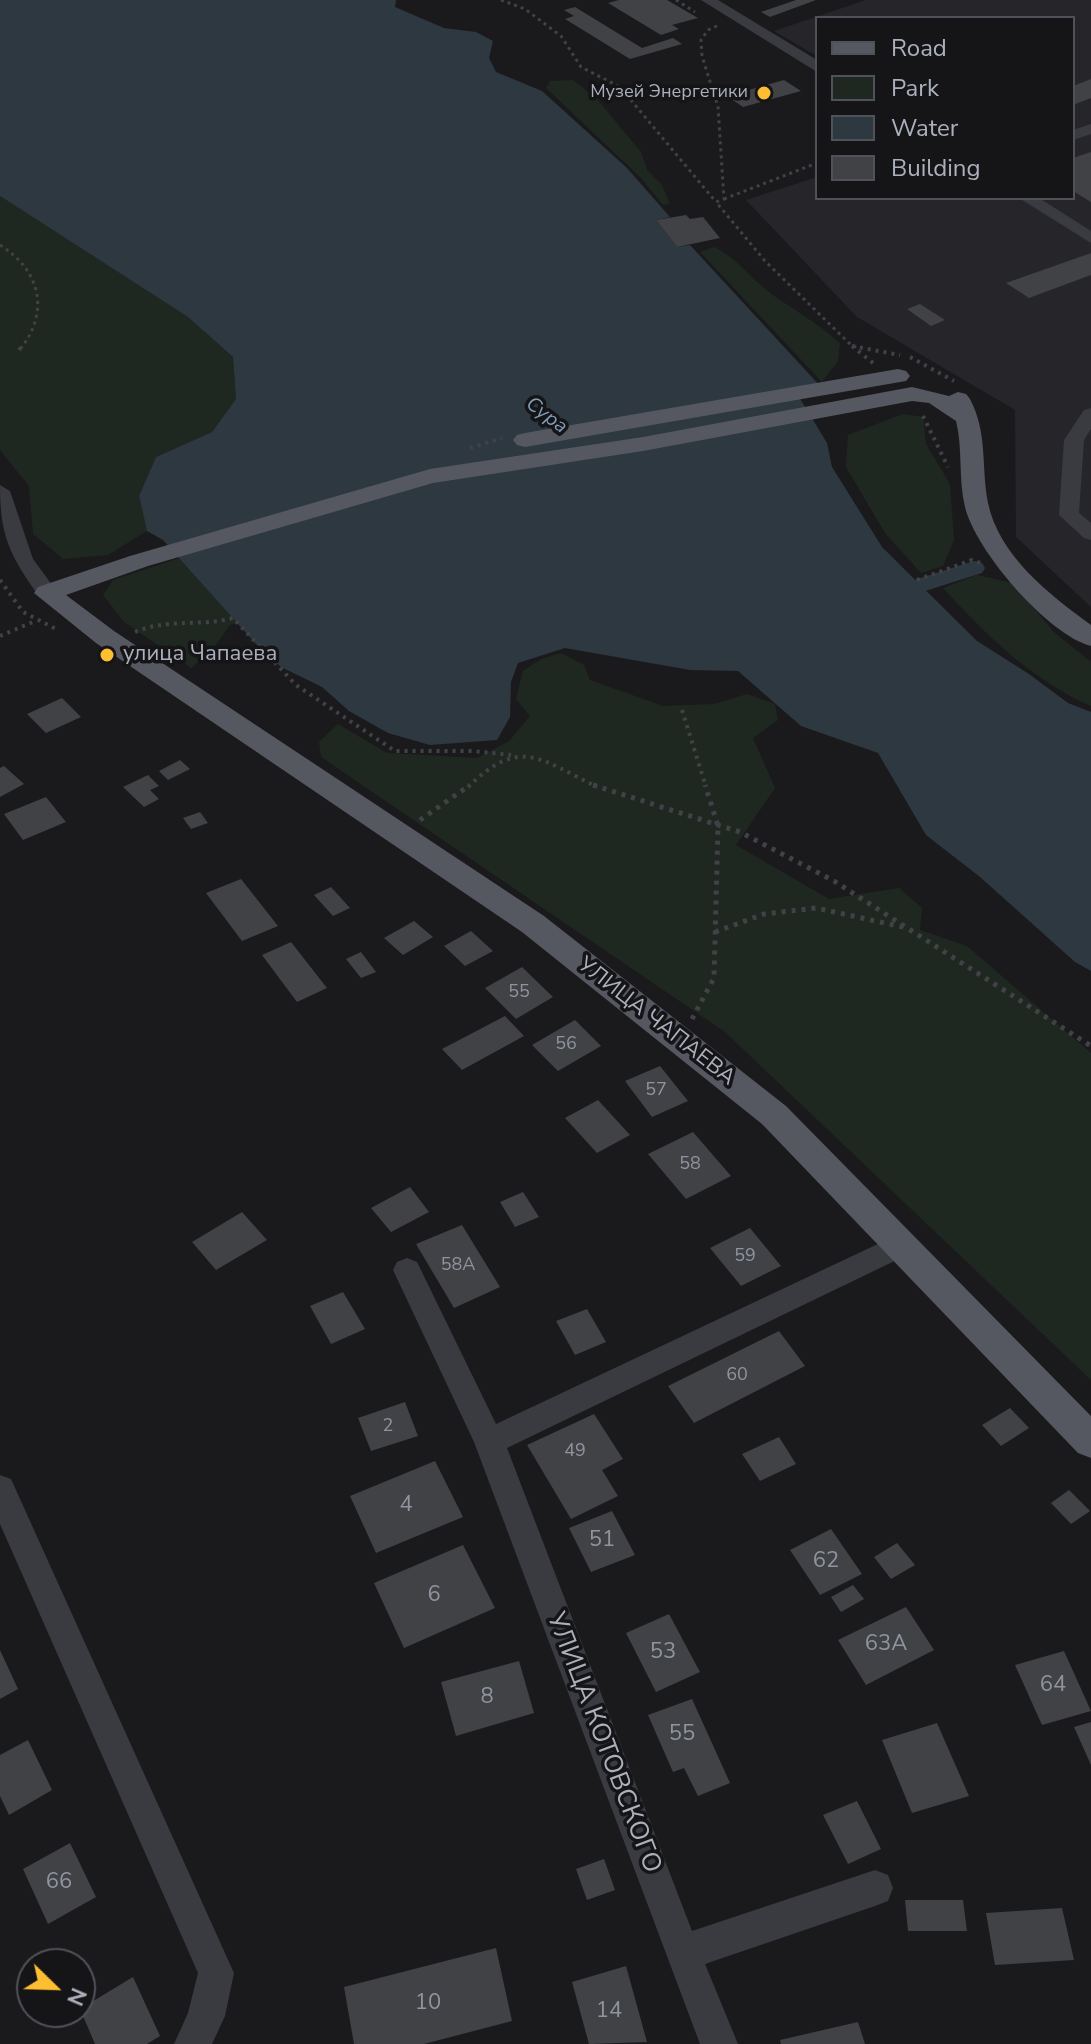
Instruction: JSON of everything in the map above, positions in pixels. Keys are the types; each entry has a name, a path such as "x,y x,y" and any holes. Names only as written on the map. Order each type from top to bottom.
{"main road":[{"path":"47,593 139,561 430,476 643,444 859,392 925,394 948,402 966,417 982,527 1003,557 1039,594 1091,638"},
{"name":"УЛИЦА ЧАПАЕВА","path":"47,593 113,642 533,924 774,1115 1091,1441"}],"street":[{"path":"708,0 815,66"},
{"path":"1030,200 1091,238"},
{"path":"1091,414 1074,440 1069,515 1091,534"},
{"name":"УЛИЦА ЧАПАЕВА","path":"0,491 23,559 47,593"},
{"path":"489,1442 899,1246"},
{"name":"УЛИЦА КОТОВСКОГО","path":"407,1270 489,1442 719,2044"},
{"path":"0,1489 216,1973 206,2016 193,2044"},
{"path":"682,1953 875,1888"}],"path":[{"path":"501,0 525,9 561,36 581,67 620,87 765,261 852,346 912,358 964,388"},
{"path":"676,0 697,13"},
{"path":"707,19 718,26 708,30 701,40 702,56 718,107 724,199"},
{"path":"716,202 815,164"},
{"path":"0,245 13,251 28,272 39,306 35,328 19,350"},
{"path":"917,580 972,560"},
{"path":"0,580 10,603 33,622 71,634"},
{"path":"127,636 151,623 212,626 233,618 296,685 395,751 473,751 538,758 606,791 740,832 834,881 1091,1046"},
{"path":"0,636 33,622"},
{"path":"681,1041 714,978 718,826 682,710"},
{"path":"416,822 459,795 489,766 513,755"},
{"path":"715,932 764,914 816,908 908,928"}],"shaded area":[{"path":"866,0 1091,0 1091,607 1016,537 1015,410 857,317 746,200 815,178 815,200 1075,200 1075,16 819,16"},
{"path":"815,17 815,55 774,31"}],"green space":[{"path":"573,80 597,99 641,152 647,170 662,185 670,204 663,205 641,178 546,88 550,81"},
{"path":"0,196 188,317 233,357 236,399 212,432 156,457 139,496 147,531 108,555 63,559 33,534 29,486 0,450"},
{"path":"715,247 773,295 840,343 838,361 822,382 700,252"},
{"path":"903,414 923,417 926,444 950,484 954,540 943,566 921,573 885,533 846,467 848,435"},
{"path":"180,558 237,623 230,625 213,649 191,668 124,622 103,595 113,580"},
{"path":"977,575 1012,583 1055,633 1091,662 1091,706 1049,683 1011,655 943,588"},
{"path":"561,653 584,665 590,680 663,706 714,704 747,694 775,704 778,720 753,738 775,788 736,845 829,899 899,888 922,908 920,930 967,946 1091,1053 1091,1380 725,1032 321,757 319,742 338,724 387,753 477,758 509,741 530,716 516,699 523,671 541,659"}],"water":[{"name":"Сура","path":"0,0 396,0 395,7 444,28 476,32 493,41 489,58 496,72 542,91 627,168 670,217 656,220 677,247 690,245 821,387 796,392 827,443 832,467 882,547 977,641 1068,703 1091,712 1091,971 1075,962 980,877 926,835 878,753 801,726 738,671 690,670 565,648 518,663 511,682 510,717 497,740 430,745 388,733 349,711 322,687 281,667 255,643 163,540 147,531 139,496 156,457 212,432 236,399 233,357 188,317 0,196"}],"building":[{"path":"619,0 667,0 698,18 672,25 679,29 661,35 608,3"},
{"path":"796,0 816,0 770,17 761,12"},
{"path":"575,7 642,48 673,38 682,44 630,59 565,19 574,16 564,10"},
{"path":"1091,79 1091,98 1075,104 1075,85"},
{"name":"Музей Энергетики","path":"784,80 801,91 743,107 727,96"},
{"path":"1091,152 1091,202 1075,192 1075,157"},
{"path":"686,215 690,219 703,217 720,238 677,247 656,220"},
{"path":"1091,253 1091,275 1029,298 1006,283"},
{"path":"920,304 945,320 931,326 907,309"},
{"path":"62,698 81,717 46,733 27,714"},
{"path":"180,760 190,769 168,780 159,771"},
{"path":"4,766 24,784 0,797 0,768"},
{"path":"148,775 159,786 150,790 159,799 144,807 123,787"},
{"path":"46,797 66,822 23,840 4,814"},
{"path":"200,812 208,823 191,829 183,818"},
{"path":"241,879 278,926 242,941 206,893"},
{"path":"331,887 350,908 333,916 314,895"},
{"path":"414,921 433,937 403,955 384,938"},
{"path":"471,931 493,951 465,966 444,946"},
{"path":"291,942 327,988 297,1002 262,955"},
{"path":"361,952 376,972 361,978 346,959"},
{"path":"522,967 553,997 516,1019 485,988"},
{"path":"505,1016 524,1036 462,1070 442,1049"},
{"path":"575,1020 601,1046 558,1071 532,1045"},
{"path":"660,1066 688,1101 652,1117 625,1081"},
{"path":"598,1100 630,1135 597,1153 565,1118"},
{"path":"693,1132 731,1176 686,1199 648,1154"},
{"path":"410,1187 429,1212 391,1232 371,1208"},
{"path":"523,1192 539,1217 515,1227 500,1202"},
{"path":"242,1212 267,1240 216,1270 192,1242"},
{"path":"462,1225 500,1287 454,1308 416,1244"},
{"path":"750,1228 781,1266 741,1286 710,1248"},
{"path":"343,1292 365,1329 331,1344 310,1306"},
{"path":"587,1309 606,1342 575,1355 556,1321"},
{"path":"779,1331 805,1366 694,1423 668,1386"},
{"path":"405,1402 418,1436 371,1451 358,1418"},
{"path":"1010,1408 1029,1428 1001,1446 982,1425"},
{"path":"594,1414 623,1459 602,1470 618,1496 571,1519 527,1445"},
{"path":"779,1437 796,1464 760,1481 742,1454"},
{"path":"435,1461 463,1517 376,1553 350,1496"},
{"path":"1069,1490 1090,1511 1071,1524 1051,1503"},
{"path":"612,1511 635,1555 591,1572 569,1528"},
{"path":"831,1529 862,1574 820,1595 790,1550"},
{"path":"897,1543 915,1565 891,1579 874,1557"},
{"path":"463,1545 495,1608 404,1648 374,1583"},
{"path":"853,1585 864,1599 841,1612 831,1597"},
{"path":"906,1607 934,1650 866,1685 838,1640"},
{"path":"669,1614 700,1672 656,1692 626,1633"},
{"path":"0,1650 18,1689 0,1699"},
{"path":"1064,1651 1091,1711 1042,1725 1015,1665"},
{"path":"519,1661 534,1713 456,1736 441,1682"},
{"path":"692,1699 730,1783 698,1796 684,1768 673,1772 648,1715"},
{"path":"1091,1722 1091,1765 1074,1727"},
{"path":"937,1723 969,1796 912,1813 882,1740"},
{"path":"28,1740 52,1790 9,1815 0,1796 0,1755"},
{"path":"857,1801 881,1849 848,1864 823,1815"},
{"path":"70,1843 96,1897 48,1924 23,1869"},
{"path":"604,1859 615,1890 587,1900 576,1869"},
{"path":"905,1900 963,1900 967,1931 908,1931"},
{"path":"1062,1908 1074,1960 995,1965 986,1913"},
{"path":"496,1948 512,2021 424,2044 354,2044 344,1987"},
{"path":"626,1966 647,2042 589,2044 572,1982"},
{"path":"133,1977 160,2036 147,2044 95,2044 88,2028 96,2028 96,1999"},
{"path":"858,2022 865,2044 781,2044 780,2040"}],"waterway":[{"path":"922,585 974,568"}],"place":[{"name":"Музей Энергетики","path":"764,93"},
{"name":"улица Чапаева","path":"107,655"}]}
